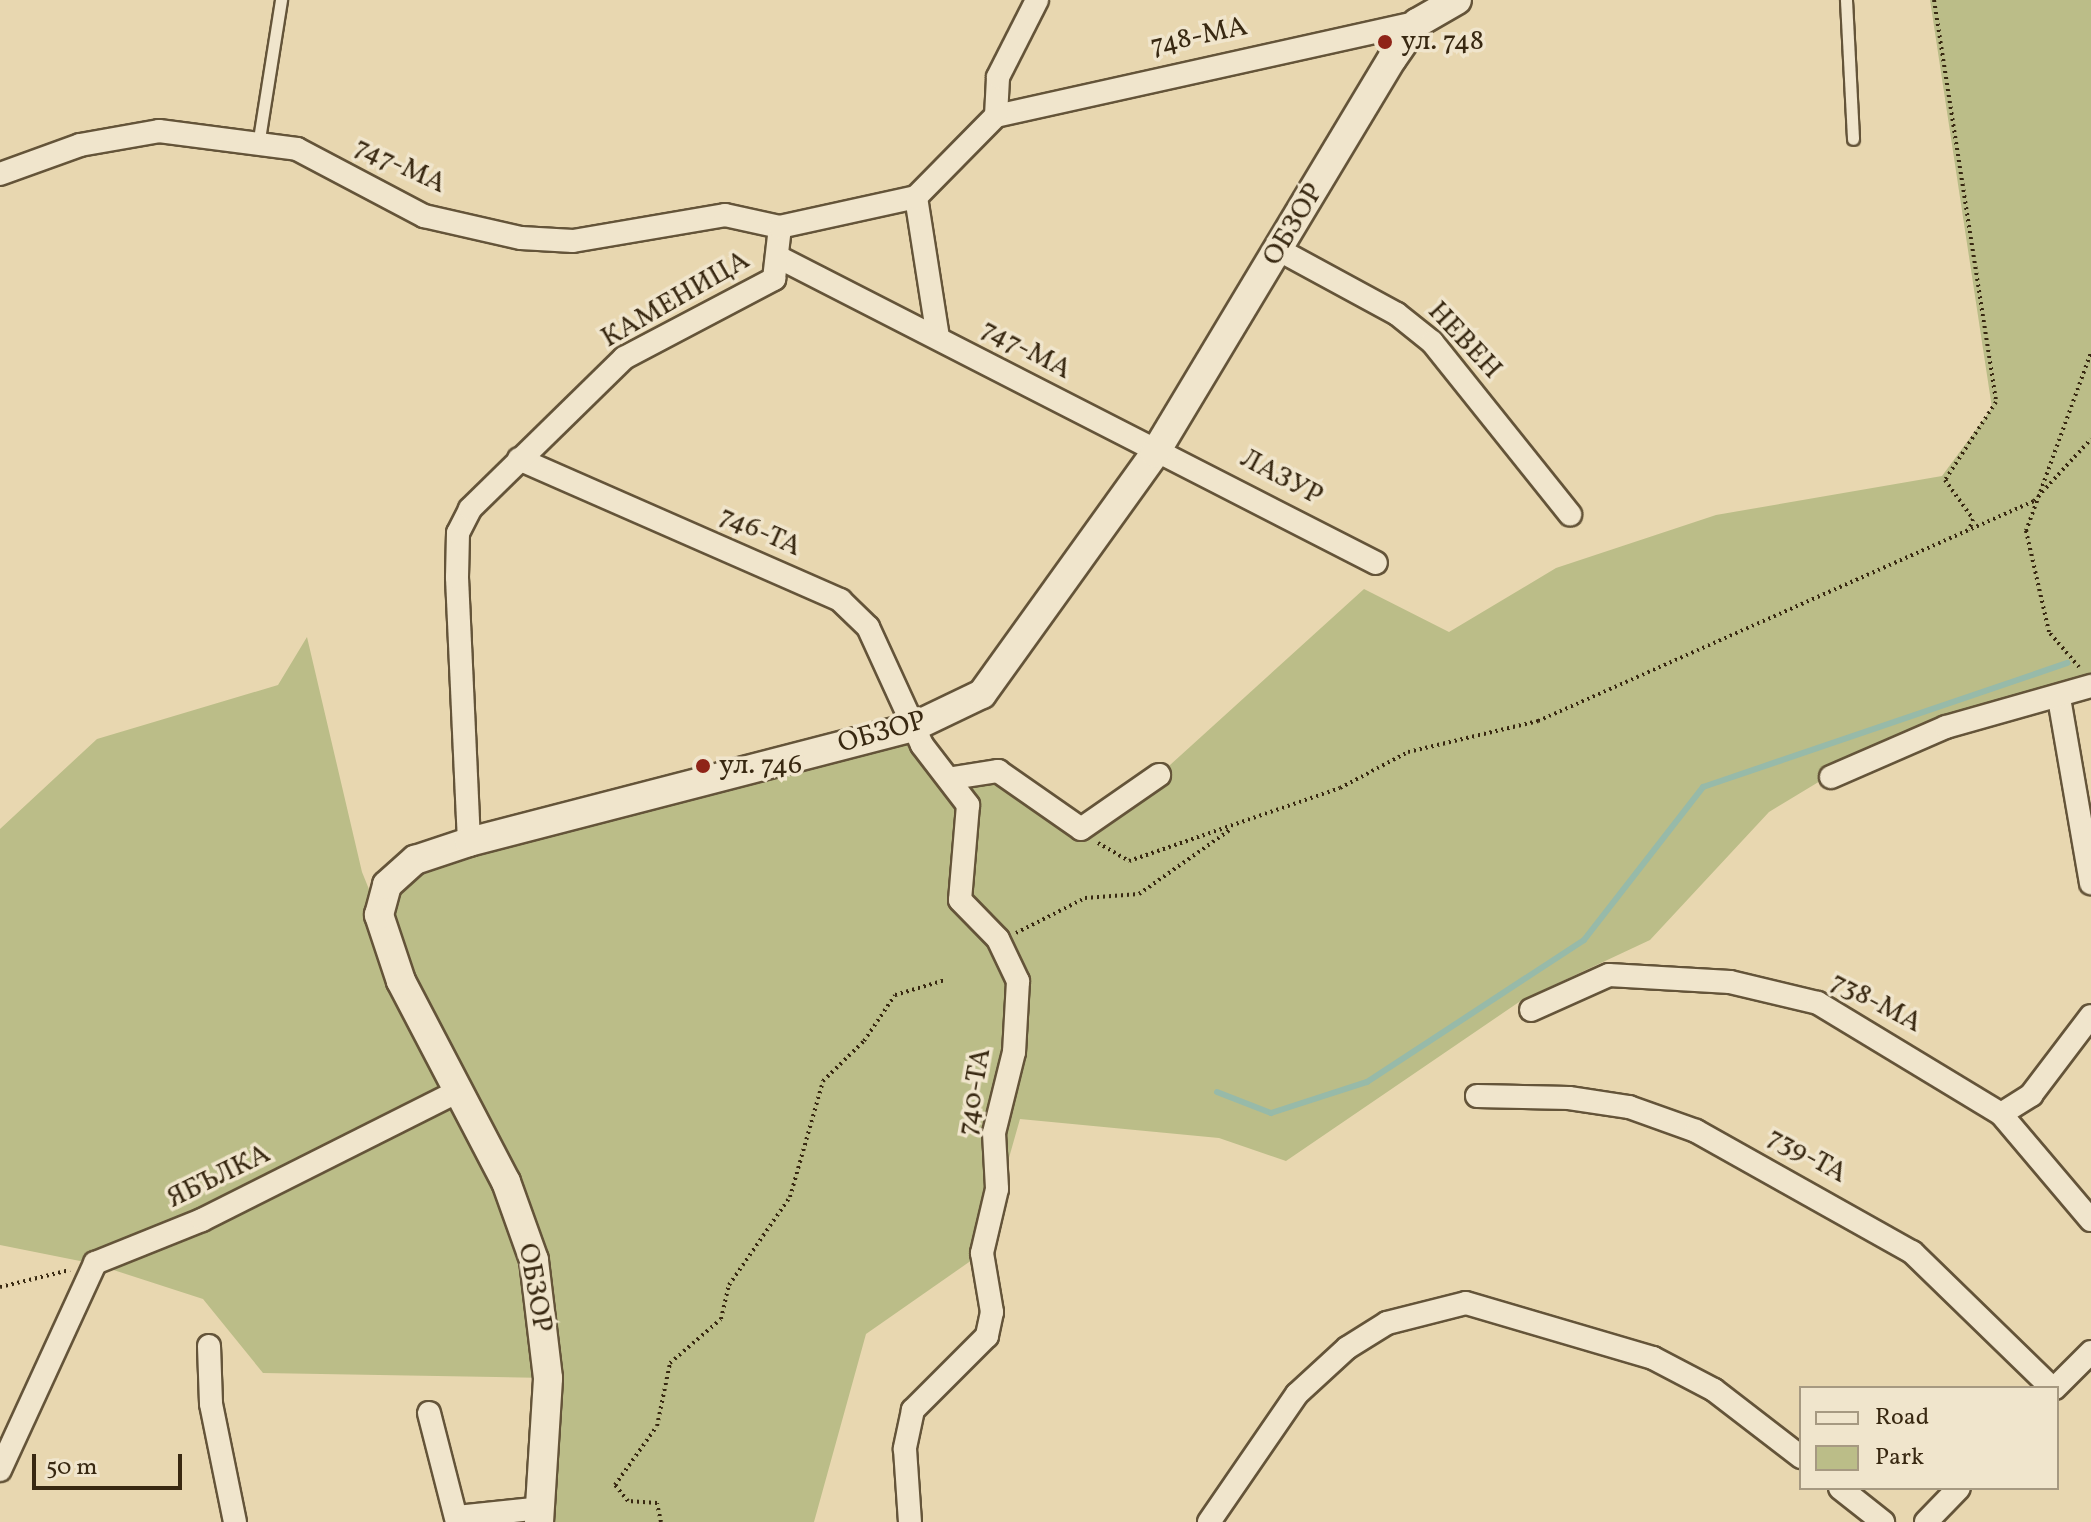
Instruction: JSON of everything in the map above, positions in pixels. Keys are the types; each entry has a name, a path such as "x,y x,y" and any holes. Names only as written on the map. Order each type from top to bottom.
{"street":[{"path":"780,227 916,197 996,116 998,77 1037,0"},
{"name":"ОБЗОР","path":"540,1515 548,1378 534,1260 506,1182 455,1093 379,915 387,885 415,860 469,842 913,727 982,694 1011,662 1155,453 1417,23 1457,0"},
{"name":"748-МА","path":"996,116 1417,23"},
{"name":"747-МА","path":"0,174 80,145 159,131 259,139 297,149 424,216 521,238 573,241 725,215 780,227"},
{"path":"916,197 938,337"},
{"name":"КАМЕНИЦА","path":"469,842 458,533 470,509 624,358 774,279 782,259 780,227"},
{"name":"НЕВЕН","path":"1279,250 1397,314 1432,342 1570,514"},
{"name":"747-МА","path":"782,259 938,337 1155,453"},
{"name":"ЛАЗУР","path":"1155,453 1188,463 1376,563"},
{"name":"746-ТА","path":"519,459 840,600 868,627 913,727"},
{"path":"1831,777 1946,727 2059,698 2091,686"},
{"path":"2059,698 2091,883"},
{"name":"740-ТА","path":"910,1522 905,1449 913,1410 987,1336 992,1312 982,1253 997,1189 994,1133 1014,1052 1018,981 989,932 960,900 971,818 953,778 913,727"},
{"path":"953,778 998,771 1081,829 1159,775"},
{"name":"738-МА","path":"1531,1010 1609,975 1730,982 1818,1003 2001,1114 2091,1220"},
{"path":"2001,1114 2031,1095 2091,1016"},
{"name":"ЯБЪЛКА","path":"95,1263 202,1220 455,1093"},
{"name":"739-ТА","path":"1477,1096 1629,1107 1710,1138 1912,1252 2051,1386"},
{"path":"0,1470 95,1263"},
{"path":"1218,1519 1297,1394 1347,1348 1387,1323 1466,1303 1653,1358 1714,1390 1799,1455"},
{"path":"209,1346 211,1404 235,1522"},
{"path":"2055,1386 2091,1352"},
{"path":"429,1413 457,1520 540,1515"},
{"path":"1843,1490 1883,1522"},
{"path":"1926,1522 1957,1490"}],"lane":[{"path":"259,139 281,0"},
{"path":"1846,0 1853,139"}],"path":[{"path":"1934,0 1996,402 1945,480 1973,519 1969,530"},
{"path":"2091,352 2034,501 2026,531 2049,632 2091,675"},
{"path":"1081,829 1129,861 1340,788 1408,752 1538,721 2034,501 2091,439"},
{"path":"989,932 1027,930 1085,898 1139,894 1238,824"},
{"path":"661,1522 657,1503 628,1501 615,1485 657,1426 670,1363 721,1319 729,1285 790,1197 823,1081 864,1041 895,995 945,980"},
{"path":"0,1287 95,1263"}],"green space":[{"path":"1930,0 2091,0 2091,686 1845,766 1769,812 1650,940 1522,1000 1286,1161 1219,1138 1020,1119 982,1253 866,1334 814,1522 539,1522 547,1378 263,1373 203,1299 95,1264 0,1245 0,829 97,739 278,685 307,637 362,872 379,914 415,860 913,727 953,777 998,771 1081,829 1159,775 1364,589 1449,632 1556,568 1716,515 1942,476 1992,408"}],"waterway":[{"path":"1217,1092 1271,1113 1367,1082 1584,940 1703,787 2068,663"}],"place":[{"name":"ул. 748","path":"1385,42"},
{"name":"ул. 746","path":"703,766"}]}
